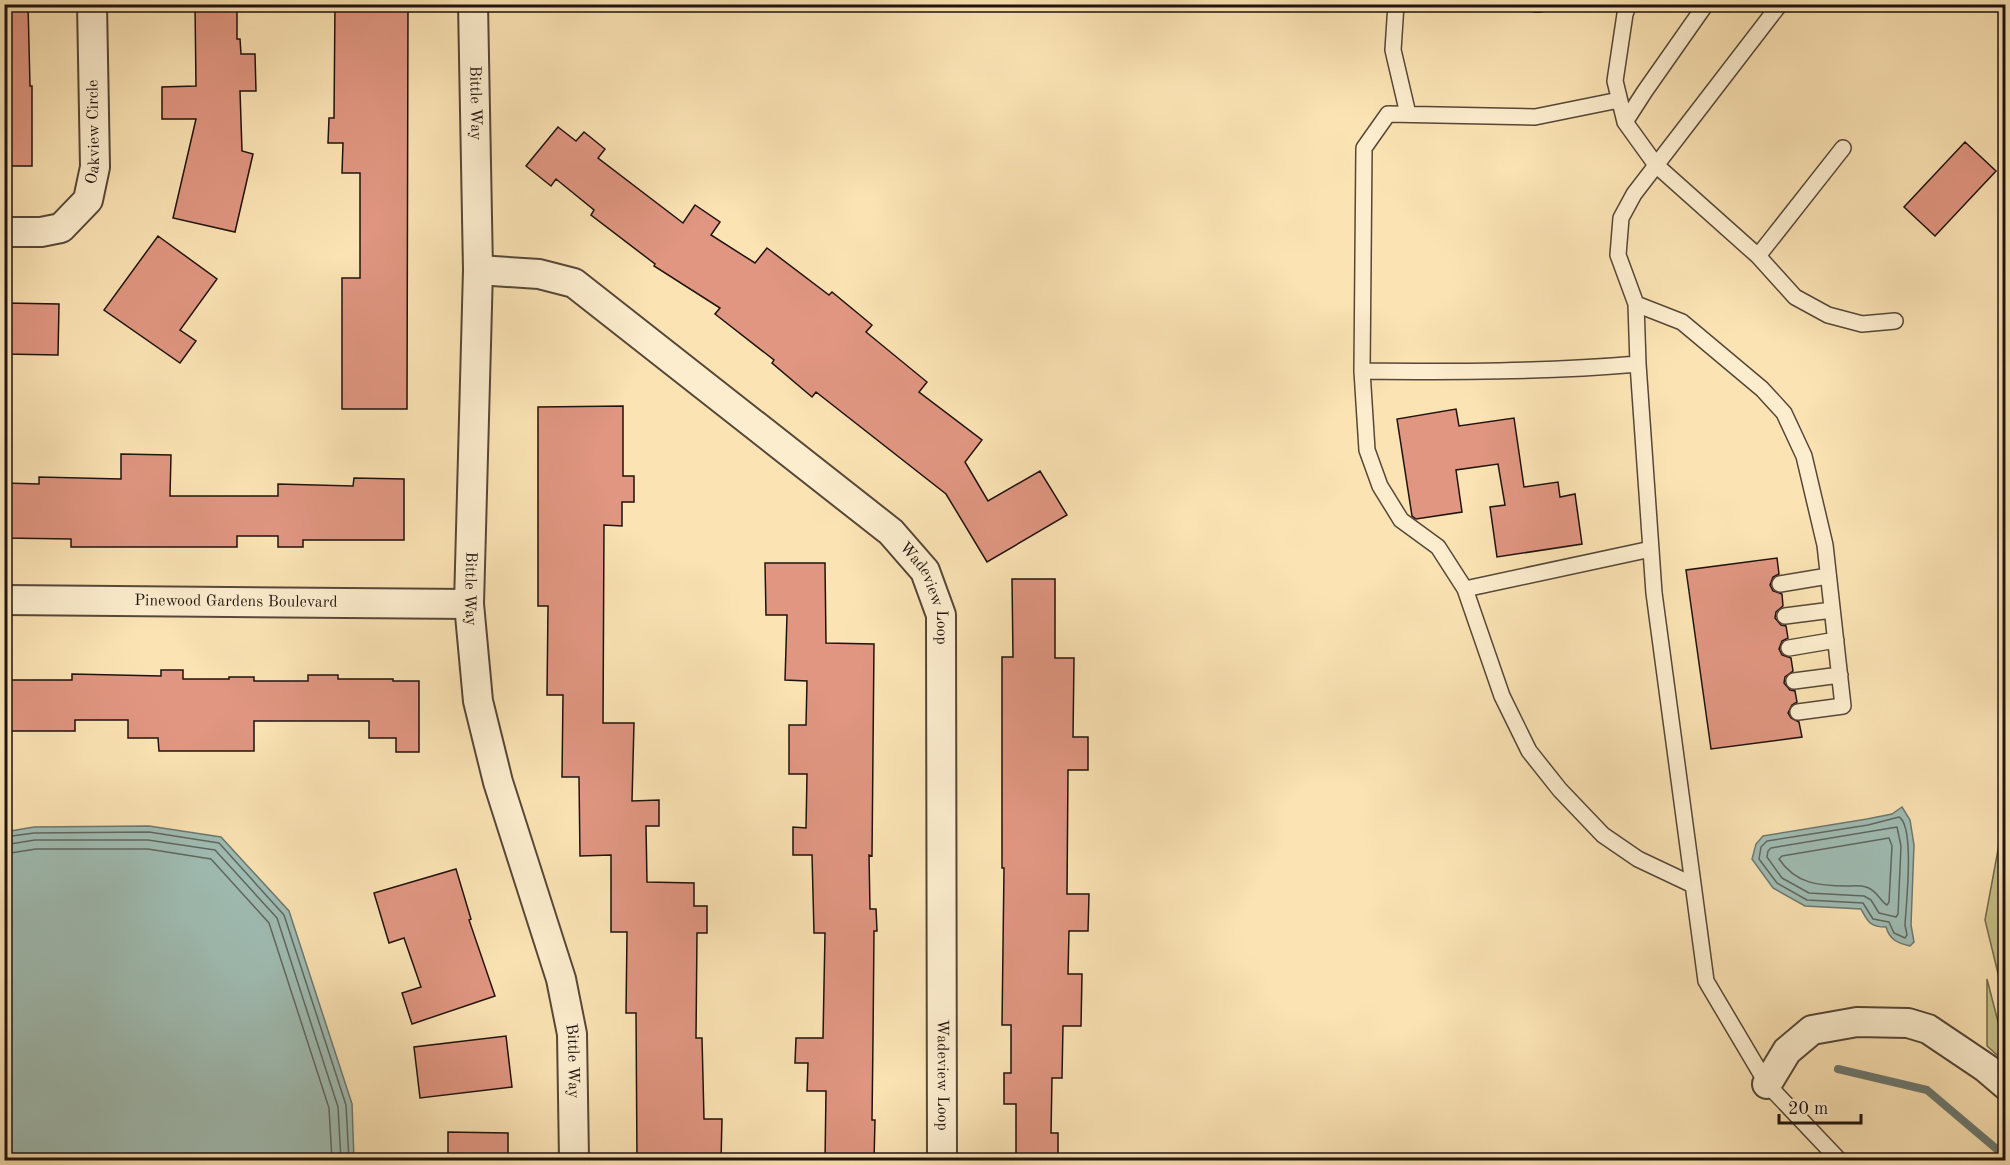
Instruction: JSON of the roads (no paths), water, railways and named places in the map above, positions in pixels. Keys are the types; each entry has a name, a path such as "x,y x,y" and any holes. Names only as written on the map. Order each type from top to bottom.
{"street":[{"name":"Oakview Circle","path":"4,232 41,232 61,228 88,200 95,168 92,4"},
{"name":"Bittle Way","path":"473,4 478,270 469,604 478,701 498,782 561,979 572,1034 574,1161"},
{"name":"Wadeview Loop","path":"478,270 539,274 574,283 891,532 926,571 941,615 942,1161"},
{"name":"Pinewood Gardens Boulevard","path":"4,600 469,604"},
{"path":"1767,1084 1787,1051 1812,1030 1857,1022 1908,1023 1928,1029 1986,1068 2006,1085"}],"lane":[{"path":"1396,4 1393,50 1408,114"},
{"path":"1535,4 1540,4"},
{"path":"1629,4 1614,81 1626,122 1656,165 1758,256 1795,297 1828,315 1862,324 1895,321"},
{"path":"1626,122 1706,4"},
{"path":"1780,4 1634,194 1621,218 1618,255 1636,304 1654,593 1706,981 1767,1084 1839,1161"},
{"path":"1619,100 1535,117 1388,114 1364,148 1362,371 1366,450 1380,486 1401,520 1438,547 1465,589 1502,696 1529,751 1560,790 1603,835 1638,859 1693,885"},
{"path":"1758,256 1843,148"},
{"path":"1636,304 1682,322 1762,389 1784,413 1804,456 1825,545 1843,706 1798,712"},
{"path":"1362,371 1472,373 1584,369 1638,364"},
{"path":"1465,589 1651,549"},
{"path":"1780,584 1828,576"},
{"path":"1785,616 1832,609"},
{"path":"1789,648 1836,640"},
{"path":"1794,681 1840,675"}],"water":[{"path":"1902,807 1910,820 1914,845 1911,925 1914,942 1910,946 1895,940 1886,927 1870,923 1861,909 1805,906 1773,888 1752,859 1756,844 1763,836 1892,814"},
{"path":"149,826 221,837 289,911 352,1104 354,1160 5,1160 5,832 34,827"}],"waterway":[{"path":"1838,1069 1927,1090 2006,1157"}]}
